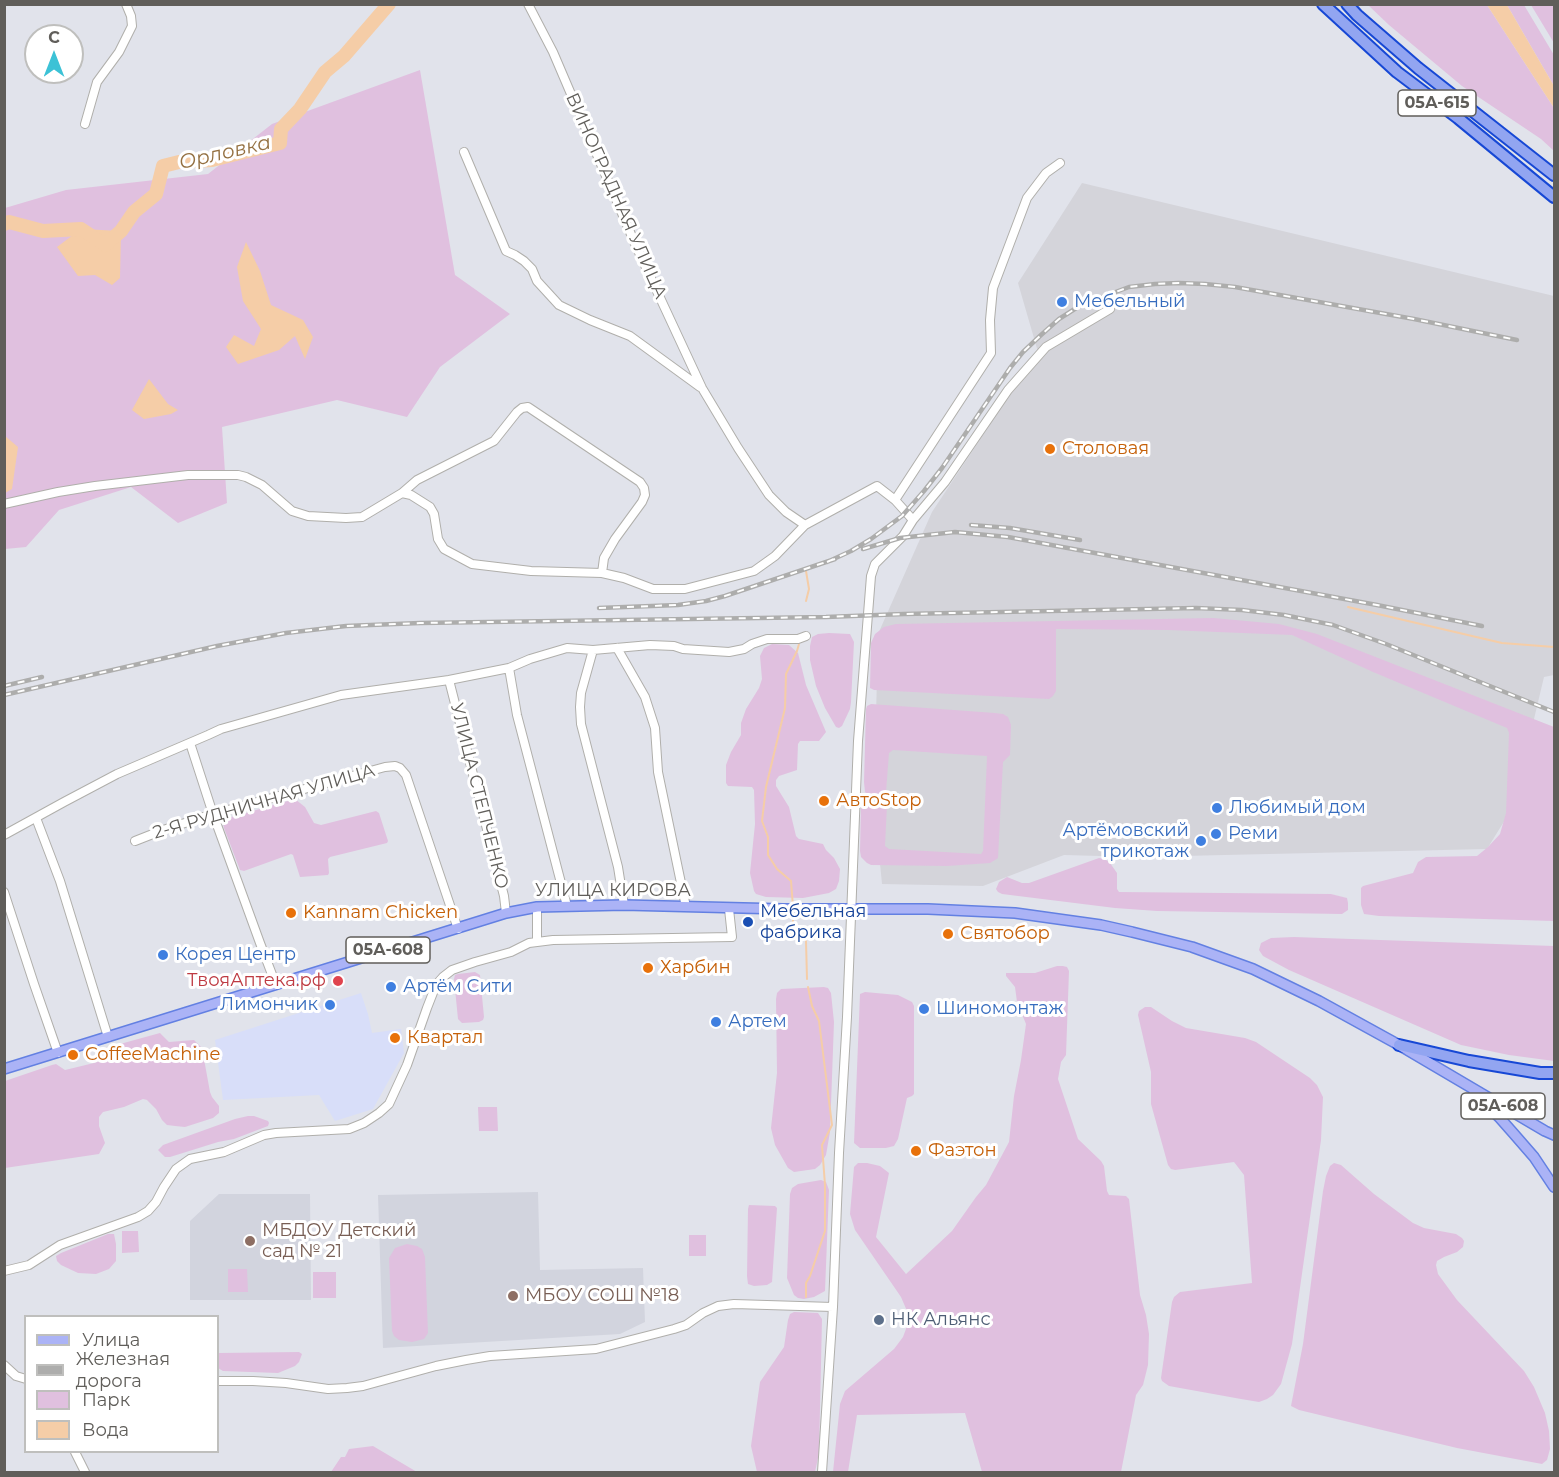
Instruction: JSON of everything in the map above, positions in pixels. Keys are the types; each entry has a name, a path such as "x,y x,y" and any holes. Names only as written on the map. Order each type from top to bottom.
{"highway":[{"name":"05А-615","path":"1323,4 1397,72 1458,118 1554,197"},
{"name":"05А-615","path":"1347,4 1418,68 1554,176"},
{"path":"1399,1045 1469,1061 1540,1073 1554,1073"}],"main road":[{"name":"УЛИЦА КИРОВА","path":"4,1069 506,913 537,907 624,905 801,910 927,909 1015,913 1101,925 1192,948 1253,969 1311,997 1399,1045"},
{"name":"05А-608","path":"1399,1045 1554,1135"},
{"path":"1451,1076 1499,1116 1534,1157 1554,1187"}],"street":[{"path":"85,124 97,82 119,52 132,26 126,4"},
{"name":"ВИНОГРАДНАЯ УЛИЦА","path":"528,4 553,52 636,246 702,388 769,495 786,512 805,525"},
{"name":"ВИНОГРАДНАЯ УЛИЦА","path":"464,152 506,251 524,261 532,269 537,281 559,304 590,320 630,336 702,388"},
{"path":"896,500 991,353 990,320 993,288 997,276 1027,198 1046,173 1060,163"},
{"path":"822,1473 833,1308 861,697 871,576 875,564 903,536 913,520 945,482 1008,390 1046,347 1110,309"},
{"path":"4,504 95,486 188,476 238,475 262,485 292,511 308,516 362,517 402,493 417,480 494,441 517,412 528,407 640,482 644,488 645,495 642,502 604,558 602,573"},
{"path":"402,493 411,495 430,507 434,514 438,539 444,549 472,564 531,571 602,573 624,578 653,589 685,589 754,571 775,556 805,525 877,486 896,500 913,520"},
{"path":"4,835 117,774 221,729 340,695 449,680 509,668 567,648 593,650 650,645 729,652 744,649 767,639 798,639 806,636"},
{"path":"617,648 645,697 655,728 658,772 687,907"},
{"path":"593,650 580,693 581,724 618,867 624,905"},
{"path":"509,668 517,715 567,906"},
{"name":"УЛИЦА СТЕПЧЕНКО","path":"449,680 504,896 506,913"},
{"path":"190,743 213,814 276,985"},
{"name":"2-Я РУДНИЧНАЯ УЛИЦА","path":"135,841 213,814 395,766 406,775 458,929"},
{"path":"36,818 56,871 108,1037"},
{"path":"4,892 58,1053"},
{"path":"537,907 537,942"},
{"path":"4,1270 29,1265 60,1245 148,1212 176,1169 190,1159 224,1152 264,1135 349,1129 372,1118 389,1104 407,1065 436,985 452,970 537,942 563,939 732,937 729,909"},
{"path":"219,1381 286,1383 328,1389 363,1386 436,1366 490,1356 596,1349 686,1325 703,1312 718,1306 734,1304 833,1308"},
{"path":"4,1365 16,1376 24,1378"},
{"path":"75,1453 85,1473"}],"shaded area":[{"path":"1082,183 1554,296 1554,675 1544,677 1513,807 1487,849 1138,857 1064,855 983,886 882,884 874,801 878,634 932,512 1038,352 1018,283"},
{"path":"361,993 372,1033 401,1029 404,1053 373,1109 335,1121 319,1095 223,1100 215,1040"},
{"name":"МБОУ СОШ №18","path":"538,1192 540,1270 643,1268 645,1322 620,1334 383,1348 378,1195"},
{"name":"МБДОУ Детский сад № 21","path":"219,1194 310,1194 311,1300 190,1300 190,1221"}],"green space":[{"path":"1368,5 1487,5 1554,108 1554,151 1541,139 1462,86"},
{"path":"1507,5 1524,5 1554,55 1554,86"},
{"path":"1531,5 1554,5 1554,43"},
{"path":"420,70 455,275 510,314 440,367 407,417 337,400 222,427 227,503 178,523 131,487 59,510 26,547 5,549 5,208 66,190 208,174 272,124"},
{"path":"1213,618 1279,624 1317,634 1554,727 1554,921 1364,914 1361,905 1363,886 1413,873 1418,862 1426,857 1477,856 1500,834 1506,813 1509,733 1507,728 1373,672 1292,635 1168,630 1056,629 1056,691 1049,699 870,688 871,643 875,634 884,627 896,624"},
{"path":"829,633 850,634 854,642 850,709 839,728 836,727 825,708 816,686 810,660 812,637"},
{"path":"772,644 789,645 798,653 806,685 826,732 819,741 800,741 797,770 779,776 776,780 776,786 789,807 796,836 799,839 823,844 840,869 836,889 829,893 803,898 766,897 756,894 750,873 755,824 754,790 752,787 728,786 726,783 726,765 741,735 741,723 746,709 762,679 760,656 764,648"},
{"path":"871,704 995,713 1008,717 1011,725 1010,755 1003,762 998,858 990,863 947,866 871,865 861,857 861,805 866,801 881,802 887,805 885,846 889,849 981,854 983,851 987,756 893,750 889,753 886,792 867,794 864,782 866,709"},
{"path":"295,799 305,807 314,823 321,825 376,811 379,813 388,841 330,857 328,875 300,877 291,854 244,871 240,870 223,823 228,818"},
{"path":"1099,858 1110,863 1117,873 1119,892 1331,894 1347,898 1348,910 1342,914 1157,911 1002,894 996,889 999,882 1007,877 1022,883 1029,883"},
{"path":"1271,938 1554,946 1554,1061 1461,1045 1289,970 1263,956 1259,950 1261,943"},
{"path":"1057,966 1067,967 1069,971 1066,1055 1061,1062 1058,1079 1078,1139 1104,1166 1109,1195 1126,1196 1129,1199 1140,1295 1149,1334 1148,1365 1143,1385 1136,1395 1121,1472 982,1472 965,1413 857,1415 848,1472 833,1472 840,1404 845,1391 894,1349 906,1329 907,1311 901,1297 855,1230 850,1214 854,1167 858,1163 867,1163 880,1166 889,1173 876,1237 906,1274 952,1231 986,1185 1009,1142 1026,1024 1017,1002 1015,987 1006,973 1035,973"},
{"path":"475,972 480,975 484,1017 479,1022 462,1023 458,1019 455,975"},
{"path":"828,988 831,993 834,1022 830,1132 826,1155 820,1165 815,1169 794,1172 788,1168 775,1145 771,1128 777,1073 776,999 781,989"},
{"path":"865,992 898,995 912,1002 914,1006 914,1094 907,1098 898,1139 894,1146 886,1148 860,1148 854,1143 860,994"},
{"path":"1145,1007 1151,1007 1186,1028 1256,1042 1310,1078 1317,1085 1323,1097 1321,1140 1292,1344 1281,1384 1273,1395 1259,1402 1169,1386 1161,1378 1174,1297 1180,1292 1252,1283 1244,1175 1234,1162 1175,1170 1168,1165 1151,1104 1151,1072 1138,1015 1139,1011"},
{"path":"160,1033 169,1042 194,1040 202,1048 210,1092 219,1106 219,1113 213,1118 185,1127 167,1125 156,1109 143,1099 103,1112 99,1117 99,1126 105,1143 99,1154 5,1168 5,1081 56,1064 65,1070 94,1063 104,1059 102,1049"},
{"path":"478,1107 497,1107 498,1131 479,1131"},
{"path":"248,1116 268,1121 268,1126 234,1139 170,1157 165,1157 158,1150 163,1145"},
{"path":"1334,1163 1341,1165 1374,1194 1413,1223 1424,1228 1456,1234 1462,1238 1463,1247 1437,1261 1438,1274 1457,1300 1524,1371 1534,1387 1545,1413 1549,1431 1550,1449 1547,1460 1542,1464 1457,1448 1299,1410 1291,1406 1303,1344 1323,1191 1326,1176 1330,1166"},
{"path":"821,1180 826,1182 829,1190 825,1291 814,1297 798,1298 794,1295 787,1278 790,1194 792,1188 798,1184"},
{"path":"749,1205 777,1208 772,1282 767,1285 748,1284"},
{"path":"122,1231 138,1231 139,1252 122,1253"},
{"path":"108,1234 114,1234 116,1244 116,1261 109,1269 96,1274 78,1273 57,1261 56,1256 61,1253"},
{"path":"689,1235 706,1235 706,1256 689,1256"},
{"path":"407,1244 422,1249 425,1257 428,1333 424,1339 412,1342 399,1340 392,1331 389,1258 395,1248"},
{"path":"228,1269 247,1269 248,1292 228,1292"},
{"path":"313,1272 336,1272 336,1298 313,1298"},
{"path":"794,1312 818,1313 822,1319 819,1453 815,1472 757,1472 751,1446 760,1382 784,1347 788,1320 790,1314"},
{"path":"299,1352 302,1354 295,1366 278,1373 223,1371 219,1369 219,1353"},
{"path":"373,1446 417,1472 331,1472 349,1449"}],"water":[{"path":"1487,5 1507,5 1554,86 1554,108"},
{"path":"81,229 121,231 120,278 112,285 95,275 78,276 57,247"},
{"path":"246,242 260,271 271,305 303,320 313,337 305,359 295,336 279,350 238,364 226,347 234,335 254,346 261,329 243,301 237,267"},
{"path":"149,379 168,404 178,410 171,414 144,419 132,410"},
{"path":"5,436 18,447 12,489 5,493"}],"waterway":[{"name":"Орловка","path":"4,224 9,222 43,231 81,229 105,245 121,231 134,212 156,194 163,166 179,162 212,160 280,143 281,129 300,109 325,72 344,56 389,4"},
{"path":"806,571 809,589 806,601"},
{"path":"1348,607 1502,643 1554,647"},
{"path":"793,907 791,881 777,869 768,855 768,837 762,821 766,787 785,708 786,674 799,644"},
{"path":"793,912 793,922 806,941 807,979"},
{"path":"806,1297 806,1283 825,1231 822,1145 832,1125 819,1021 812,1006 808,987"}],"railway":[{"path":"827,562 871,539 902,516 942,468 1010,368 1041,335 1059,319 1081,305 1129,287 1179,283 1235,287 1517,340"},
{"path":"971,525 1010,528 1080,540"},
{"path":"863,549 900,538 955,532 1008,537 1482,626"},
{"path":"599,608 678,605 706,601 835,559"},
{"path":"4,695 217,646 286,633 346,626 1196,608 1284,615 1333,625 1554,712"},
{"path":"4,686 42,677"}],"place":[{"name":"Мебельный","path":"1062,302"},
{"name":"Столовая","path":"1050,449"},
{"name":"АвтоStop","path":"824,801"},
{"name":"Любимый дом","path":"1217,808"},
{"name":"Реми","path":"1216,834"},
{"name":"Артёмовский трикотаж","path":"1201,841"},
{"name":"Kannam Chicken","path":"291,913"},
{"name":"Мебельная фабрика","path":"748,922"},
{"name":"Святобор","path":"948,934"},
{"name":"Корея Центр","path":"163,955"},
{"name":"Харбин","path":"648,968"},
{"name":"ТвояАптека.рф","path":"338,981"},
{"name":"Артём Сити","path":"391,987"},
{"name":"Лимончик","path":"330,1005"},
{"name":"Шиномонтаж","path":"924,1009"},
{"name":"Артем","path":"716,1022"},
{"name":"Квартал","path":"395,1038"},
{"name":"CoffeeMachine","path":"73,1055"},
{"name":"Фаэтон","path":"916,1151"},
{"name":"МБДОУ Детский сад № 21","path":"250,1241"},
{"name":"МБОУ СОШ №18","path":"513,1296"},
{"name":"НК Альянс","path":"879,1320"}]}
